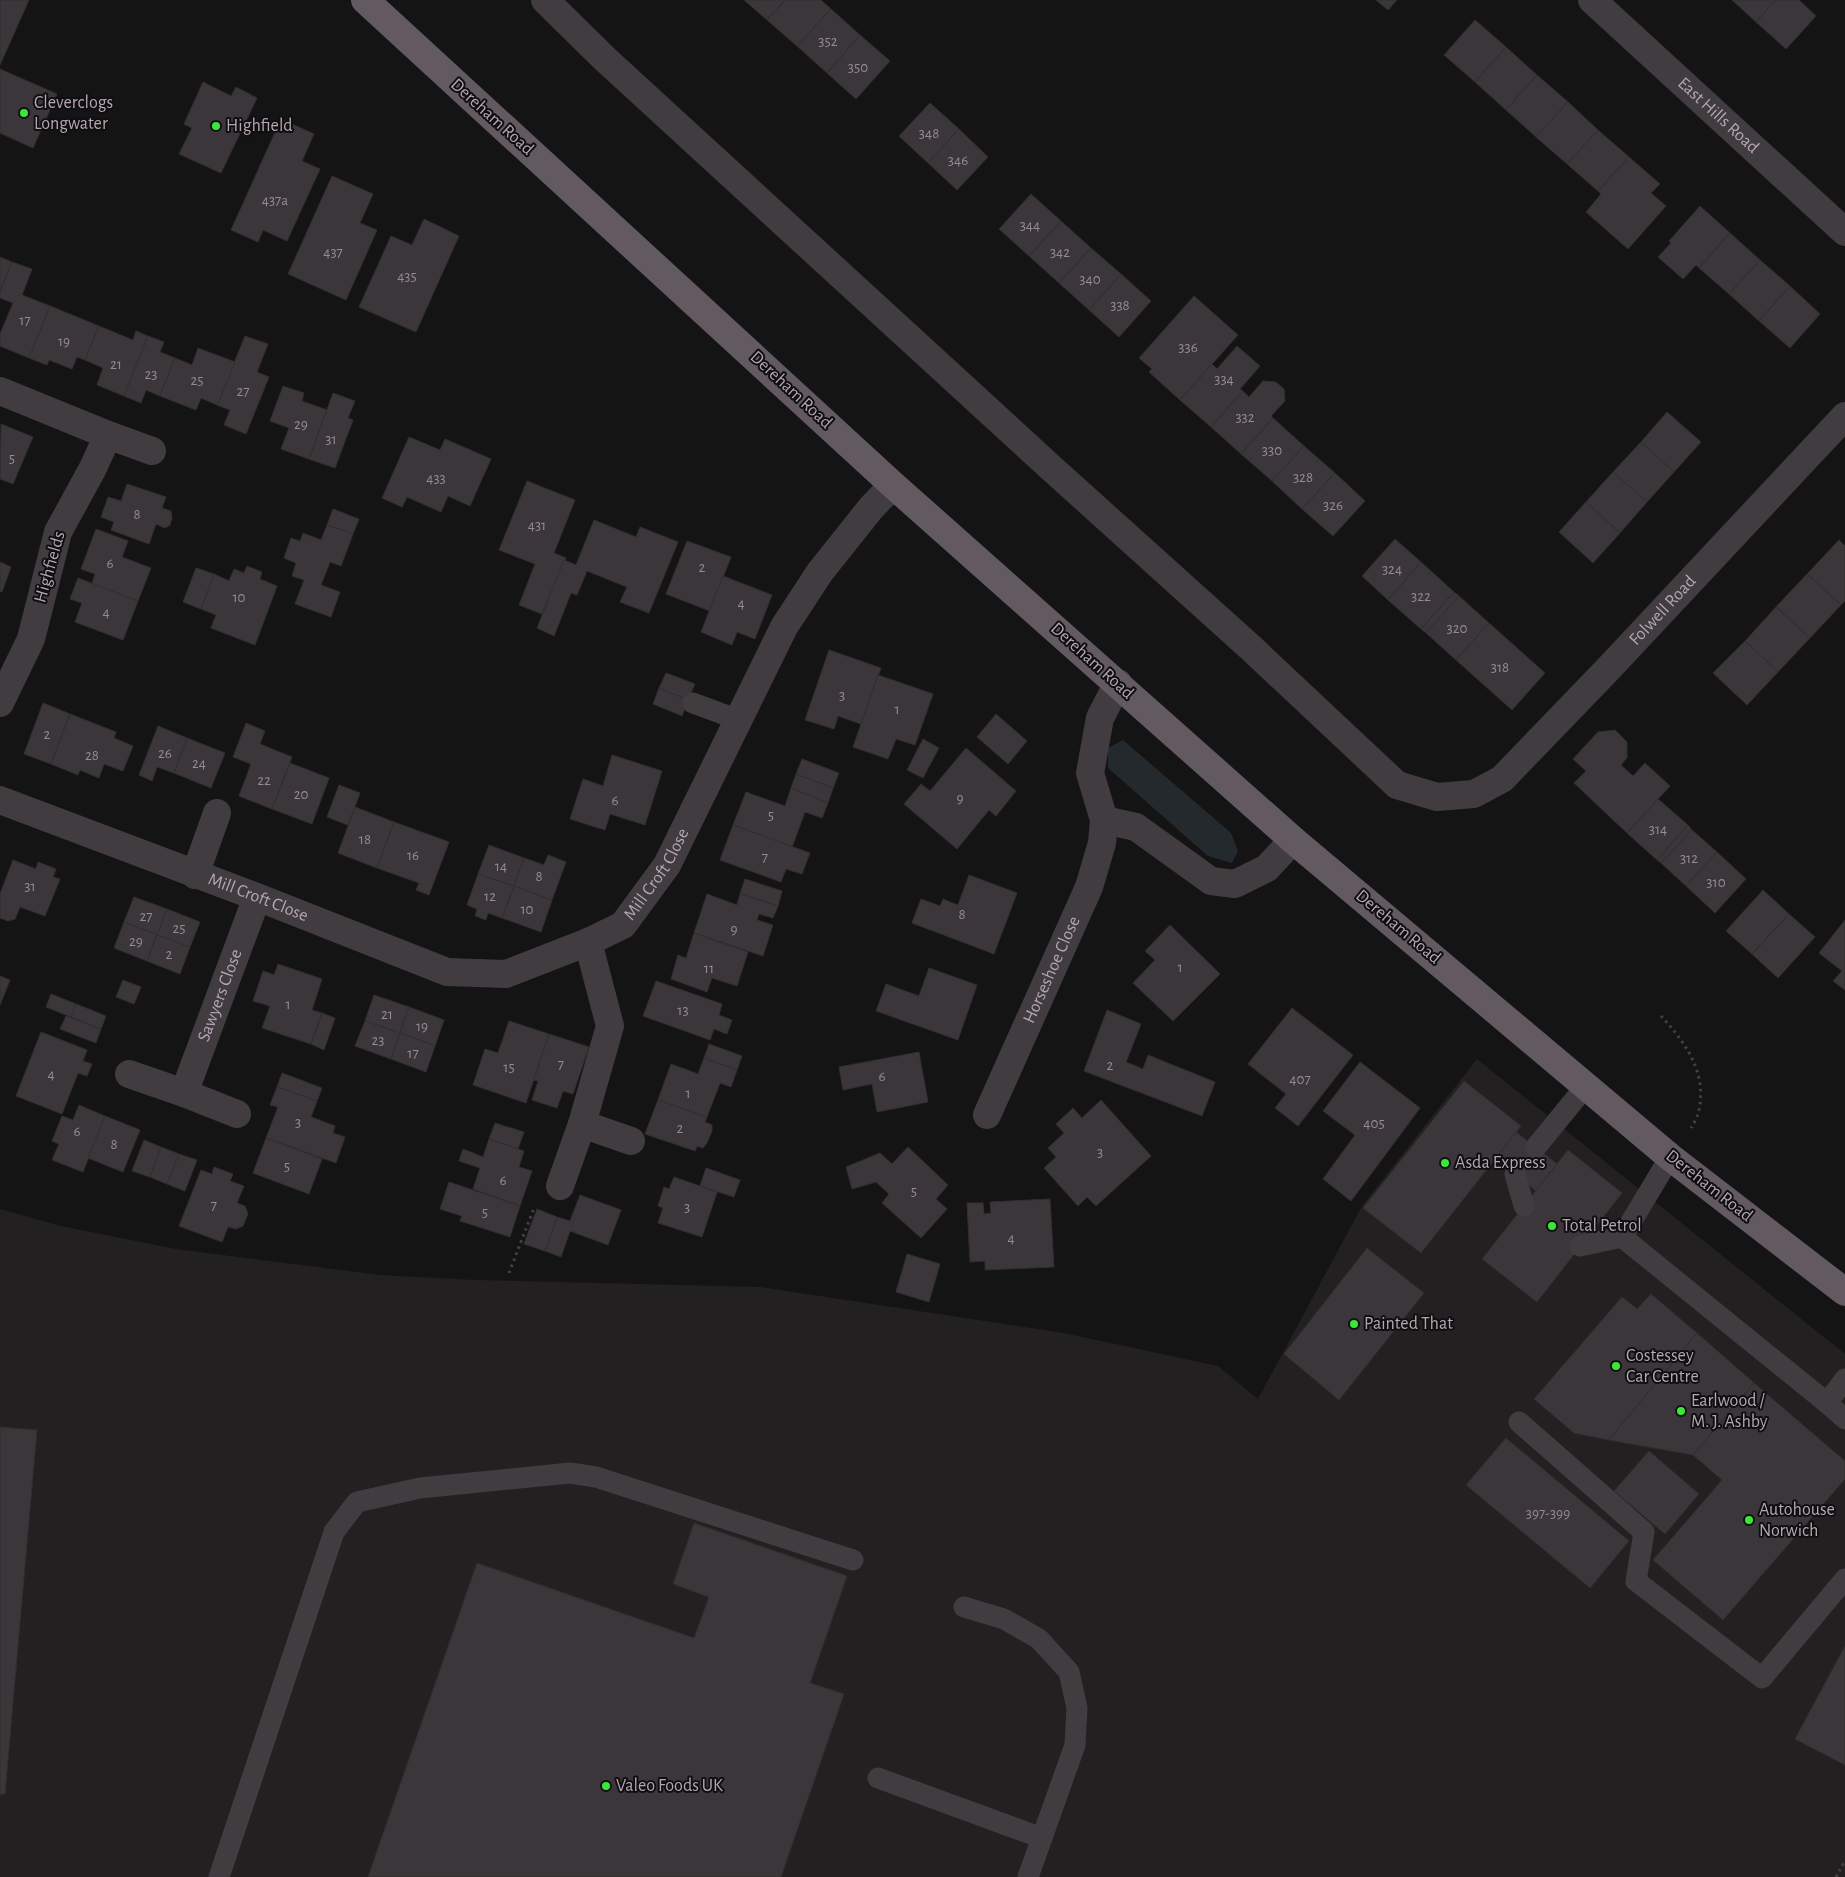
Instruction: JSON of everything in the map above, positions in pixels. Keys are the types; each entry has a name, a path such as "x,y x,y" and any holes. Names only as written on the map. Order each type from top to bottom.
{"highway":[{"name":"Dereham Road","path":"365,0 893,484 1293,840 1670,1157 1845,1292"}],"street":[{"name":"Folwell Road","path":"545,0 605,59 1251,648 1397,785 1437,797 1474,794 1502,779 1617,660 1845,416"},
{"name":"East Hills Road","path":"1592,0 1845,232"},
{"path":"0,391 152,451"},
{"name":"Highfields","path":"0,703 31,639 58,532 93,468 108,435"},
{"name":"Mill Croft Close","path":"0,800 257,897 448,972 506,974 588,942 622,925 668,865 784,627 820,572 871,508 893,484"},
{"name":"Horseshoe Close","path":"988,1115 1089,887 1102,843 1104,820 1090,773 1100,718 1118,683"},
{"name":"Mill Croft Close","path":"195,874 217,813"},
{"path":"1104,820 1136,827 1211,880 1234,884 1267,868 1293,840"},
{"name":"Sawyers Close","path":"184,1093 257,897"},
{"path":"560,1186 582,1124 610,1026 588,942"},
{"path":"129,1074 237,1114"},
{"path":"582,1124 631,1141"}],"lane":[{"path":"693,703 739,720"},
{"path":"1536,1147 1585,1086"},
{"path":"1580,1246 1622,1237 1670,1157"},
{"path":"1515,1174 1524,1206"},
{"path":"1622,1237 1845,1419"},
{"path":"1827,1403 1845,1379"},
{"path":"1519,1422 1644,1532 1636,1581 1762,1678 1845,1579"},
{"path":"219,1877 334,1532 357,1502 420,1488 570,1473 596,1477 853,1560"},
{"path":"964,1607 1004,1619 1039,1639 1069,1672 1078,1708 1075,1745 1028,1877"},
{"path":"878,1778 1042,1838"}],"path":[{"path":"1661,1016 1678,1034 1695,1062 1701,1085 1699,1111 1689,1132"},
{"path":"509,1273 542,1186 560,1186"},
{"path":"1836,1877 1845,1861"}],"shaded area":[{"path":"1123,740 1231,833 1238,851 1232,863 1208,856 1108,768 1108,748"},
{"path":"1477,1059 1845,1354 1845,1877 0,1877 0,1209 61,1226 176,1249 380,1275 475,1280 761,1287 1064,1333 1218,1366 1258,1399 1362,1206"}],"building":[{"name":"Cleverclogs Longwater","path":"0,0 29,0 0,65"},
{"path":"744,0 785,0 767,20"},
{"path":"785,0 821,0 831,9 797,46 767,20"},
{"path":"1376,0 1397,0 1388,10"},
{"path":"1732,0 1776,0 1756,22"},
{"path":"1776,0 1799,0 1816,16 1786,49 1756,22"},
{"path":"831,9 860,35 827,73 797,46"},
{"path":"1475,20 1506,47 1475,82 1444,55"},
{"path":"860,35 890,61 856,99 827,73"},
{"path":"1506,47 1537,75 1506,110 1475,82"},
{"name":"Cleverclogs Longwater","path":"0,69 57,94 33,148 0,133"},
{"path":"1537,75 1568,102 1536,137 1506,110"},
{"name":"Highfield","path":"203,82 231,96 236,87 257,98 221,173 179,154 192,128 184,124"},
{"path":"1568,102 1598,130 1567,164 1536,137"},
{"path":"930,103 959,129 928,163 899,136"},
{"path":"281,119 314,134 302,161 320,169 287,241 263,230 258,242 231,230"},
{"path":"959,129 988,157 957,190 928,163"},
{"path":"1598,130 1629,157 1598,191 1567,164"},
{"path":"1629,157 1660,184 1651,193 1666,206 1628,249 1586,212 1601,194 1598,191"},
{"path":"332,176 373,194 360,223 377,230 346,300 288,274"},
{"path":"1031,194 1061,221 1029,256 999,229"},
{"path":"1700,206 1730,233 1699,268 1696,265 1683,279 1658,257 1671,243 1669,241"},
{"path":"424,219 459,236 416,332 359,307 391,236 412,245"},
{"path":"1061,221 1091,248 1059,283 1029,256"},
{"path":"1730,233 1760,260 1729,294 1699,268"},
{"path":"1091,248 1121,274 1089,310 1059,283"},
{"path":"0,257 12,262 0,292"},
{"path":"1760,260 1790,286 1759,321 1729,294"},
{"path":"12,262 32,269 22,295 50,306 29,358 0,346 0,334 13,303 0,298 0,292"},
{"path":"1121,274 1151,301 1119,337 1089,310"},
{"path":"1790,286 1820,314 1790,348 1759,321"},
{"path":"1194,296 1238,335 1180,400 1149,372 1152,369 1139,358"},
{"path":"50,306 99,326 85,360 77,357 72,369 49,360 47,365 29,358"},
{"path":"99,326 133,340 136,331 148,336 124,396 97,385 103,368 85,360"},
{"path":"148,336 164,342 160,352 175,358 160,396 146,390 141,403 124,396"},
{"path":"245,336 268,344 257,372 269,377 246,434 224,425 230,410 217,405"},
{"path":"1237,346 1260,366 1240,389 1243,391 1211,427 1180,400 1212,364 1217,369"},
{"path":"198,348 235,362 217,405 201,398 196,410 160,396 175,358 192,365"},
{"path":"1263,381 1276,382 1284,389 1285,401 1271,416 1273,418 1241,454 1211,427 1243,391 1249,397"},
{"path":"283,386 304,393 302,401 327,410 309,459 281,449 289,428 270,421"},
{"path":"333,393 355,401 348,418 353,420 335,468 309,459"},
{"path":"1667,412 1701,442 1674,472 1641,442"},
{"path":"1273,418 1304,446 1272,481 1241,454"},
{"path":"1,424 33,437 13,484 0,479"},
{"path":"409,437 440,450 445,439 491,459 470,506 448,496 441,512 407,497 402,507 382,498"},
{"path":"1641,442 1674,472 1647,502 1613,472"},
{"path":"1304,446 1335,473 1302,509 1272,481"},
{"path":"1613,472 1647,502 1620,533 1586,502"},
{"path":"1335,473 1365,501 1333,536 1302,509"},
{"path":"527,481 575,500 554,553 566,558 542,614 519,605 535,564 499,550"},
{"path":"127,484 166,497 162,508 171,511 170,525 165,528 156,524 149,544 111,530 114,522 101,517 108,497 121,501"},
{"path":"1586,502 1620,533 1593,563 1559,532"},
{"path":"333,509 359,519 353,534 327,525"},
{"path":"594,520 636,537 640,527 678,542 649,613 620,602 627,587 587,571 577,595 571,593 554,636 537,628 564,560 576,565"},
{"path":"327,525 353,534 341,566 330,562 321,585 340,592 331,617 295,604 304,580 292,576 296,563 284,558 291,538 300,541 303,533 321,540"},
{"path":"96,529 128,541 122,557 151,568 138,601 92,584 95,574 81,569"},
{"path":"1395,539 1421,562 1388,600 1362,576"},
{"path":"1839,540 1845,546 1845,601 1841,605 1807,574"},
{"path":"687,541 731,557 710,611 666,594"},
{"path":"0,562 11,567 2,592 0,591"},
{"path":"1421,562 1454,592 1421,629 1388,600"},
{"path":"247,566 262,572 260,579 277,586 255,645 211,628 216,615 201,609 214,574 229,581 234,569 244,573"},
{"path":"196,568 214,574 201,609 183,602"},
{"path":"1807,574 1841,605 1810,638 1776,607"},
{"path":"723,576 772,595 755,639 737,632 732,645 701,632"},
{"path":"78,578 138,601 123,640 75,622 82,603 70,599"},
{"path":"1454,592 1459,596 1426,633 1421,629"},
{"path":"1459,596 1489,623 1456,660 1426,633"},
{"path":"1776,607 1810,638 1778,672 1745,641"},
{"path":"1489,623 1545,673 1512,710 1456,660"},
{"path":"1745,641 1778,672 1747,705 1713,673"},
{"path":"829,650 881,668 861,724 838,716 834,729 805,720"},
{"path":"666,673 695,684 688,700 659,688"},
{"path":"878,675 933,694 915,745 896,739 888,759 853,747"},
{"path":"659,688 688,700 682,716 653,704"},
{"path":"43,703 70,714 51,764 24,754"},
{"path":"70,714 116,732 114,738 133,746 123,771 104,764 99,778 80,770 78,775 51,764"},
{"path":"996,714 1027,741 1008,764 977,737"},
{"path":"246,723 265,731 260,744 292,757 272,809 239,796 251,764 233,757"},
{"path":"158,726 187,738 174,773 157,767 152,781 139,775"},
{"path":"1615,730 1627,742 1627,758 1621,765 1633,776 1645,763 1670,786 1627,833 1574,783 1586,771 1573,759 1598,732"},
{"path":"187,738 225,753 211,788 174,773"},
{"path":"923,739 939,748 923,778 907,770"},
{"path":"966,748 1016,791 996,816 989,810 957,849 904,804 921,784 930,791"},
{"path":"612,755 662,771 645,825 610,814 605,830 570,819 583,779 603,786"},
{"path":"802,759 839,773 833,788 796,774"},
{"path":"290,763 329,778 312,824 272,809"},
{"path":"796,774 833,788 828,803 791,788"},
{"path":"339,785 360,793 348,825 327,817"},
{"path":"791,788 828,803 822,818 805,812 792,847 733,825 746,792 785,806"},
{"path":"1658,799 1688,825 1657,860 1627,833"},
{"path":"355,807 394,822 377,868 338,853"},
{"path":"394,822 449,842 429,895 416,890 419,883 377,868"},
{"path":"733,825 810,853 802,874 786,869 781,882 720,860"},
{"path":"1688,825 1692,830 1661,863 1657,860"},
{"path":"1692,830 1717,852 1686,886 1661,863"},
{"path":"489,845 524,858 514,886 478,874"},
{"path":"1717,852 1746,879 1715,913 1686,886"},
{"path":"548,855 566,862 552,900 514,886 524,858 544,865"},
{"path":"13,860 36,869 38,862 56,869 53,877 60,879 45,916 20,907 15,919 8,921 0,918 0,894"},
{"path":"478,874 514,886 502,918 488,913 486,920 475,916 477,909 467,905"},
{"path":"969,875 1017,893 994,954 912,923 921,899 940,906 943,899 958,905"},
{"path":"745,879 782,891 778,906 740,894"},
{"path":"514,886 552,900 541,932 502,918"},
{"path":"1763,890 1789,914 1752,954 1726,931"},
{"path":"707,894 737,905 740,894 778,906 773,918 759,914 757,920 773,925 763,956 694,933"},
{"path":"134,897 167,909 157,935 124,922"},
{"path":"167,909 200,922 190,947 157,935"},
{"path":"1789,914 1815,937 1778,978 1752,954"},
{"path":"1845,920 1845,990 1833,981 1842,971 1819,953"},
{"path":"124,922 157,935 147,961 114,948"},
{"path":"1170,925 1220,974 1173,1021 1133,983 1155,960 1145,951"},
{"path":"694,933 748,952 737,986 712,978 707,992 671,979 678,955 686,958"},
{"path":"157,935 190,947 180,974 147,961"},
{"path":"278,964 322,979 312,1010 322,1013 311,1044 262,1028 270,1006 253,1001 263,971 274,975"},
{"path":"929,968 977,985 958,1040 876,1011 886,984 919,996"},
{"path":"0,976 10,980 0,1005"},
{"path":"123,980 141,987 134,1004 116,997"},
{"path":"656,981 722,1004 719,1015 732,1020 727,1034 714,1029 710,1040 643,1016"},
{"path":"51,994 76,1004 71,1017 46,1007"},
{"path":"374,995 409,1007 400,1033 365,1021"},
{"path":"76,1004 106,1016 101,1029 71,1017"},
{"path":"409,1007 444,1020 435,1046 400,1033"},
{"path":"1292,1008 1353,1055 1298,1126 1275,1108 1286,1094 1248,1064"},
{"path":"1107,1010 1141,1024 1126,1062 1143,1069 1148,1055 1215,1082 1202,1116 1084,1071"},
{"path":"322,1013 335,1018 324,1050 311,1044"},
{"path":"66,1016 101,1029 96,1043 60,1029"},
{"path":"365,1021 400,1033 391,1059 355,1046"},
{"path":"509,1021 549,1034 526,1103 473,1085 485,1049 498,1053"},
{"path":"41,1032 87,1050 83,1061 92,1064 87,1076 78,1073 62,1114 16,1096"},
{"path":"400,1033 435,1046 426,1072 391,1059"},
{"path":"549,1034 589,1047 573,1094 563,1091 557,1108 532,1100 538,1081 534,1080"},
{"path":"709,1044 742,1056 737,1070 704,1058"},
{"path":"919,1052 928,1102 877,1112 872,1084 843,1090 839,1067"},
{"path":"704,1058 737,1070 731,1087 720,1083 707,1117 658,1100 671,1064 698,1074"},
{"path":"1360,1062 1420,1108 1351,1201 1323,1179 1355,1135 1323,1111"},
{"path":"282,1073 322,1088 317,1101 277,1087"},
{"name":"Asda Express","path":"1464,1081 1521,1126 1421,1253 1363,1208"},
{"path":"277,1087 317,1101 311,1117 335,1126 333,1133 345,1137 336,1163 266,1138 278,1107 270,1105"},
{"path":"658,1100 707,1117 705,1122 712,1125 712,1131 703,1148 697,1146 695,1151 645,1134"},
{"path":"1101,1100 1151,1156 1096,1206 1087,1197 1078,1206 1044,1168 1056,1157 1048,1148 1064,1133 1056,1124 1073,1108 1082,1118"},
{"path":"79,1105 105,1116 83,1172 52,1160 59,1144 52,1141 62,1116 73,1120"},
{"path":"105,1116 140,1130 123,1172 88,1158"},
{"path":"495,1123 524,1132 518,1149 489,1139"},
{"path":"1516,1132 1557,1164 1536,1191 1496,1158"},
{"path":"266,1138 322,1159 309,1194 253,1173"},
{"path":"489,1139 524,1151 519,1167 532,1171 520,1206 473,1189 480,1168 459,1161 463,1149 483,1157"},
{"path":"144,1140 161,1147 150,1177 132,1171"},
{"path":"161,1147 179,1154 167,1184 150,1177"},
{"path":"908,1147 948,1185 936,1199 947,1209 921,1238 882,1203 889,1194 876,1182 852,1189 846,1167 880,1153 892,1164"},
{"name":"Total Petrol","path":"1568,1150 1622,1193 1537,1302 1482,1259"},
{"path":"179,1154 197,1160 185,1191 167,1184"},
{"path":"214,1167 233,1174 230,1181 244,1186 237,1203 245,1206 248,1214 243,1226 236,1229 228,1227 222,1242 179,1226 201,1170 212,1174"},
{"path":"706,1168 740,1180 734,1197 700,1186"},
{"path":"674,1177 717,1192 702,1237 658,1223 663,1208 658,1206 664,1187 669,1189"},
{"path":"449,1182 520,1206 510,1237 460,1221 462,1216 440,1209"},
{"path":"580,1195 621,1210 608,1245 570,1231 561,1257 545,1251 557,1217 570,1221"},
{"path":"1050,1199 1054,1267 985,1270 985,1261 970,1262 967,1203 983,1203 984,1214 991,1213 990,1202"},
{"path":"537,1209 557,1217 545,1251 524,1244"},
{"name":"Painted That","path":"1367,1248 1424,1293 1339,1400 1284,1354"},
{"path":"907,1254 940,1264 929,1302 896,1292"},
{"name":"Costessey Car Centre","path":"1651,1294 1697,1333 1609,1440 1574,1433 1534,1399 1622,1297 1637,1309"},
{"name":"Earlwood / M. J. Ashby","path":"1697,1333 1754,1383 1693,1455 1609,1440"},
{"name":"Autohouse Norwich","path":"1754,1383 1845,1461 1845,1479 1723,1620 1653,1560 1722,1480 1693,1455"},
{"path":"0,1427 37,1430 5,1794 0,1794"},
{"path":"1506,1438 1629,1541 1590,1588 1466,1485"},
{"path":"1649,1451 1699,1494 1665,1534 1614,1491"},
{"name":"Valeo Foods UK","path":"694,1523 847,1576 810,1683 844,1694 781,1877 368,1877 477,1563 694,1638 709,1597 673,1584"},
{"path":"1845,1646 1845,1765 1795,1739"}],"place":[{"name":"Cleverclogs Longwater","path":"24,113"},
{"name":"Highfield","path":"216,126"},
{"name":"Asda Express","path":"1445,1163"},
{"name":"Total Petrol","path":"1552,1226"},
{"name":"Painted That","path":"1354,1324"},
{"name":"Costessey Car Centre","path":"1616,1366"},
{"name":"Earlwood / M. J. Ashby","path":"1681,1411"},
{"name":"Autohouse Norwich","path":"1749,1520"},
{"name":"Valeo Foods UK","path":"606,1786"}]}
